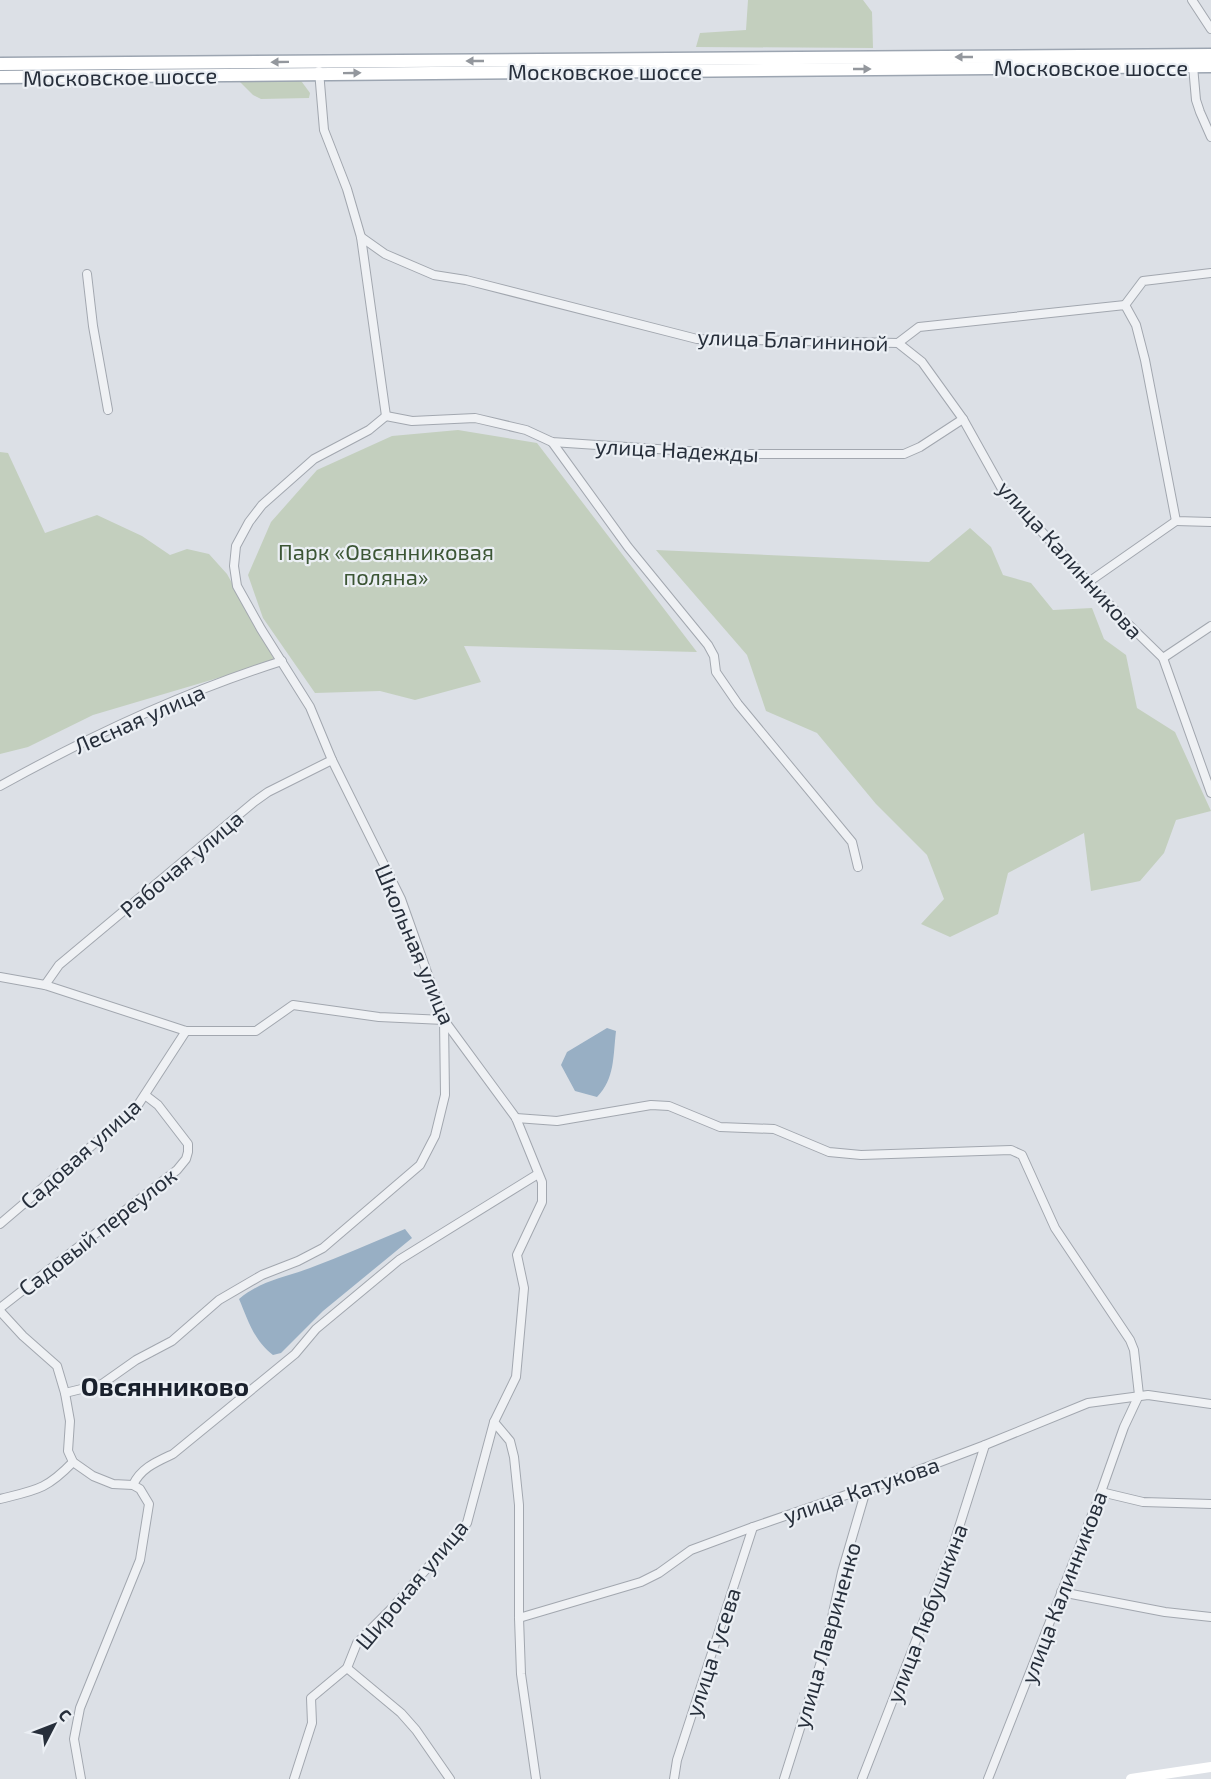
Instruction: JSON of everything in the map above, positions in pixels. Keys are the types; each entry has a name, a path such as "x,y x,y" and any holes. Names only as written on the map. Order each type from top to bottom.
{"main road":[{"name":"Московское шоссе","path":"0,77 319,67 1211,56"},
{"name":"Московское шоссе","path":"0,64 319,67 1211,66"},
{"path":"1131,1779 1211,1767"}],"street":[{"path":"1192,0 1211,29"},
{"path":"1193,66 1196,100 1211,137"},
{"path":"319,67 324,130 347,189 361,237 386,416"},
{"name":"улица Благининой","path":"361,237 385,254 434,275 466,280 697,339 898,343 920,327 1125,305"},
{"path":"1176,521 1145,360 1136,325 1125,305 1143,281 1211,273"},
{"path":"87,274 93,326 108,410"},
{"name":"улица Калинникова","path":"898,343 922,362 963,419 1002,489 1163,658 1211,793"},
{"name":"улица Надежды","path":"386,416 412,421 475,418 526,430 552,442 732,454 904,454 920,447 963,419"},
{"name":"Школьная улица","path":"386,416 369,430 314,459 262,506 249,522 236,546 234,566 237,586 310,708 332,760 401,899 444,1020 516,1118 538,1174"},
{"path":"552,442 628,548 708,645 714,657 716,672 738,704 852,842 858,867"},
{"path":"1090,581 1176,521 1211,522"},
{"path":"1163,658 1211,626"},
{"name":"Лесная улица","path":"0,786 140,714 217,682 282,661"},
{"name":"Рабочая улица","path":"45,985 59,965 254,802 268,792 332,760"},
{"path":"0,977 45,985 186,1031 256,1031 293,1005 379,1017 444,1020 445,1095 435,1136 420,1165 323,1248 298,1261 261,1275 219,1300 172,1341 136,1360 102,1384 65,1393"},
{"name":"Садовая улица","path":"0,1224 136,1108 186,1031"},
{"name":"Садовый переулок","path":"0,1309 177,1170 186,1159 188,1144 158,1105 145,1095"},
{"path":"516,1118 557,1121 651,1105 669,1106 720,1127 774,1129 829,1152 861,1155 1011,1150 1022,1155 1055,1228 1130,1340 1134,1350 1139,1395"},
{"path":"134,1485 138,1476 151,1465 173,1454 295,1354 316,1329 399,1260 538,1174"},
{"name":"Широкая улица","path":"450,1779 416,1730 401,1713 347,1668 357,1643 392,1608 467,1522 494,1422 516,1377 524,1288 517,1255 542,1202 542,1182 538,1174"},
{"path":"0,1309 23,1336 57,1366 70,1422 68,1451 73,1462 93,1476 113,1484 134,1485 140,1489 149,1504 140,1560 80,1708 74,1739 81,1779"},
{"name":"улица Калинникова","path":"988,1779 1101,1492 1124,1427 1139,1395"},
{"name":"улица Катукова","path":"519,1617 640,1582 659,1573 691,1550 866,1490 1088,1403 1139,1395 1211,1404"},
{"path":"494,1422 510,1441 514,1457 519,1505 521,1674 536,1779"},
{"name":"улица Любушкина","path":"862,1779 954,1543 985,1445"},
{"path":"0,1499 40,1489 57,1479 73,1462"},
{"name":"улица Лавриненко","path":"784,1779 825,1649 842,1572 866,1490"},
{"path":"1101,1492 1143,1502 1211,1504"},
{"name":"улица Гусева","path":"674,1779 677,1760 753,1527"},
{"path":"1060,1592 1165,1612 1211,1617"},
{"path":"294,1779 312,1723 311,1698 347,1668"}],"green space":[{"path":"748,0 863,0 872,12 873,48 696,47 700,33 746,30"},
{"path":"241,78 299,78 310,93 309,98 261,99 253,95 240,82"},
{"name":"Парк «Овсянниковая поляна»","path":"458,430 537,443 697,652 464,646 481,682 415,700 380,691 315,693 263,618 248,575 271,522 317,470 392,436"},
{"name":"Парк «Овсянниковая поляна»","path":"0,452 8,453 45,533 97,515 142,536 170,555 187,549 209,554 227,574 275,661 93,715 28,747 0,754"},
{"path":"970,528 991,547 1003,575 1031,583 1053,610 1092,608 1104,639 1126,655 1137,708 1175,732 1211,811 1176,820 1164,853 1140,881 1091,891 1084,833 1008,873 998,914 950,937 921,924 944,899 927,855 876,804 817,733 766,711 747,655 656,550 929,562"}],"water":[{"path":"607,1028 616,1031 612,1067 607,1083 597,1097 575,1091 561,1065 567,1052"},
{"path":"405,1229 412,1238 323,1311 281,1353 273,1355 261,1343 252,1330 239,1299 265,1283 322,1263"}],"district":[{"name":"Овсянниково","path":"165,1385"}]}
